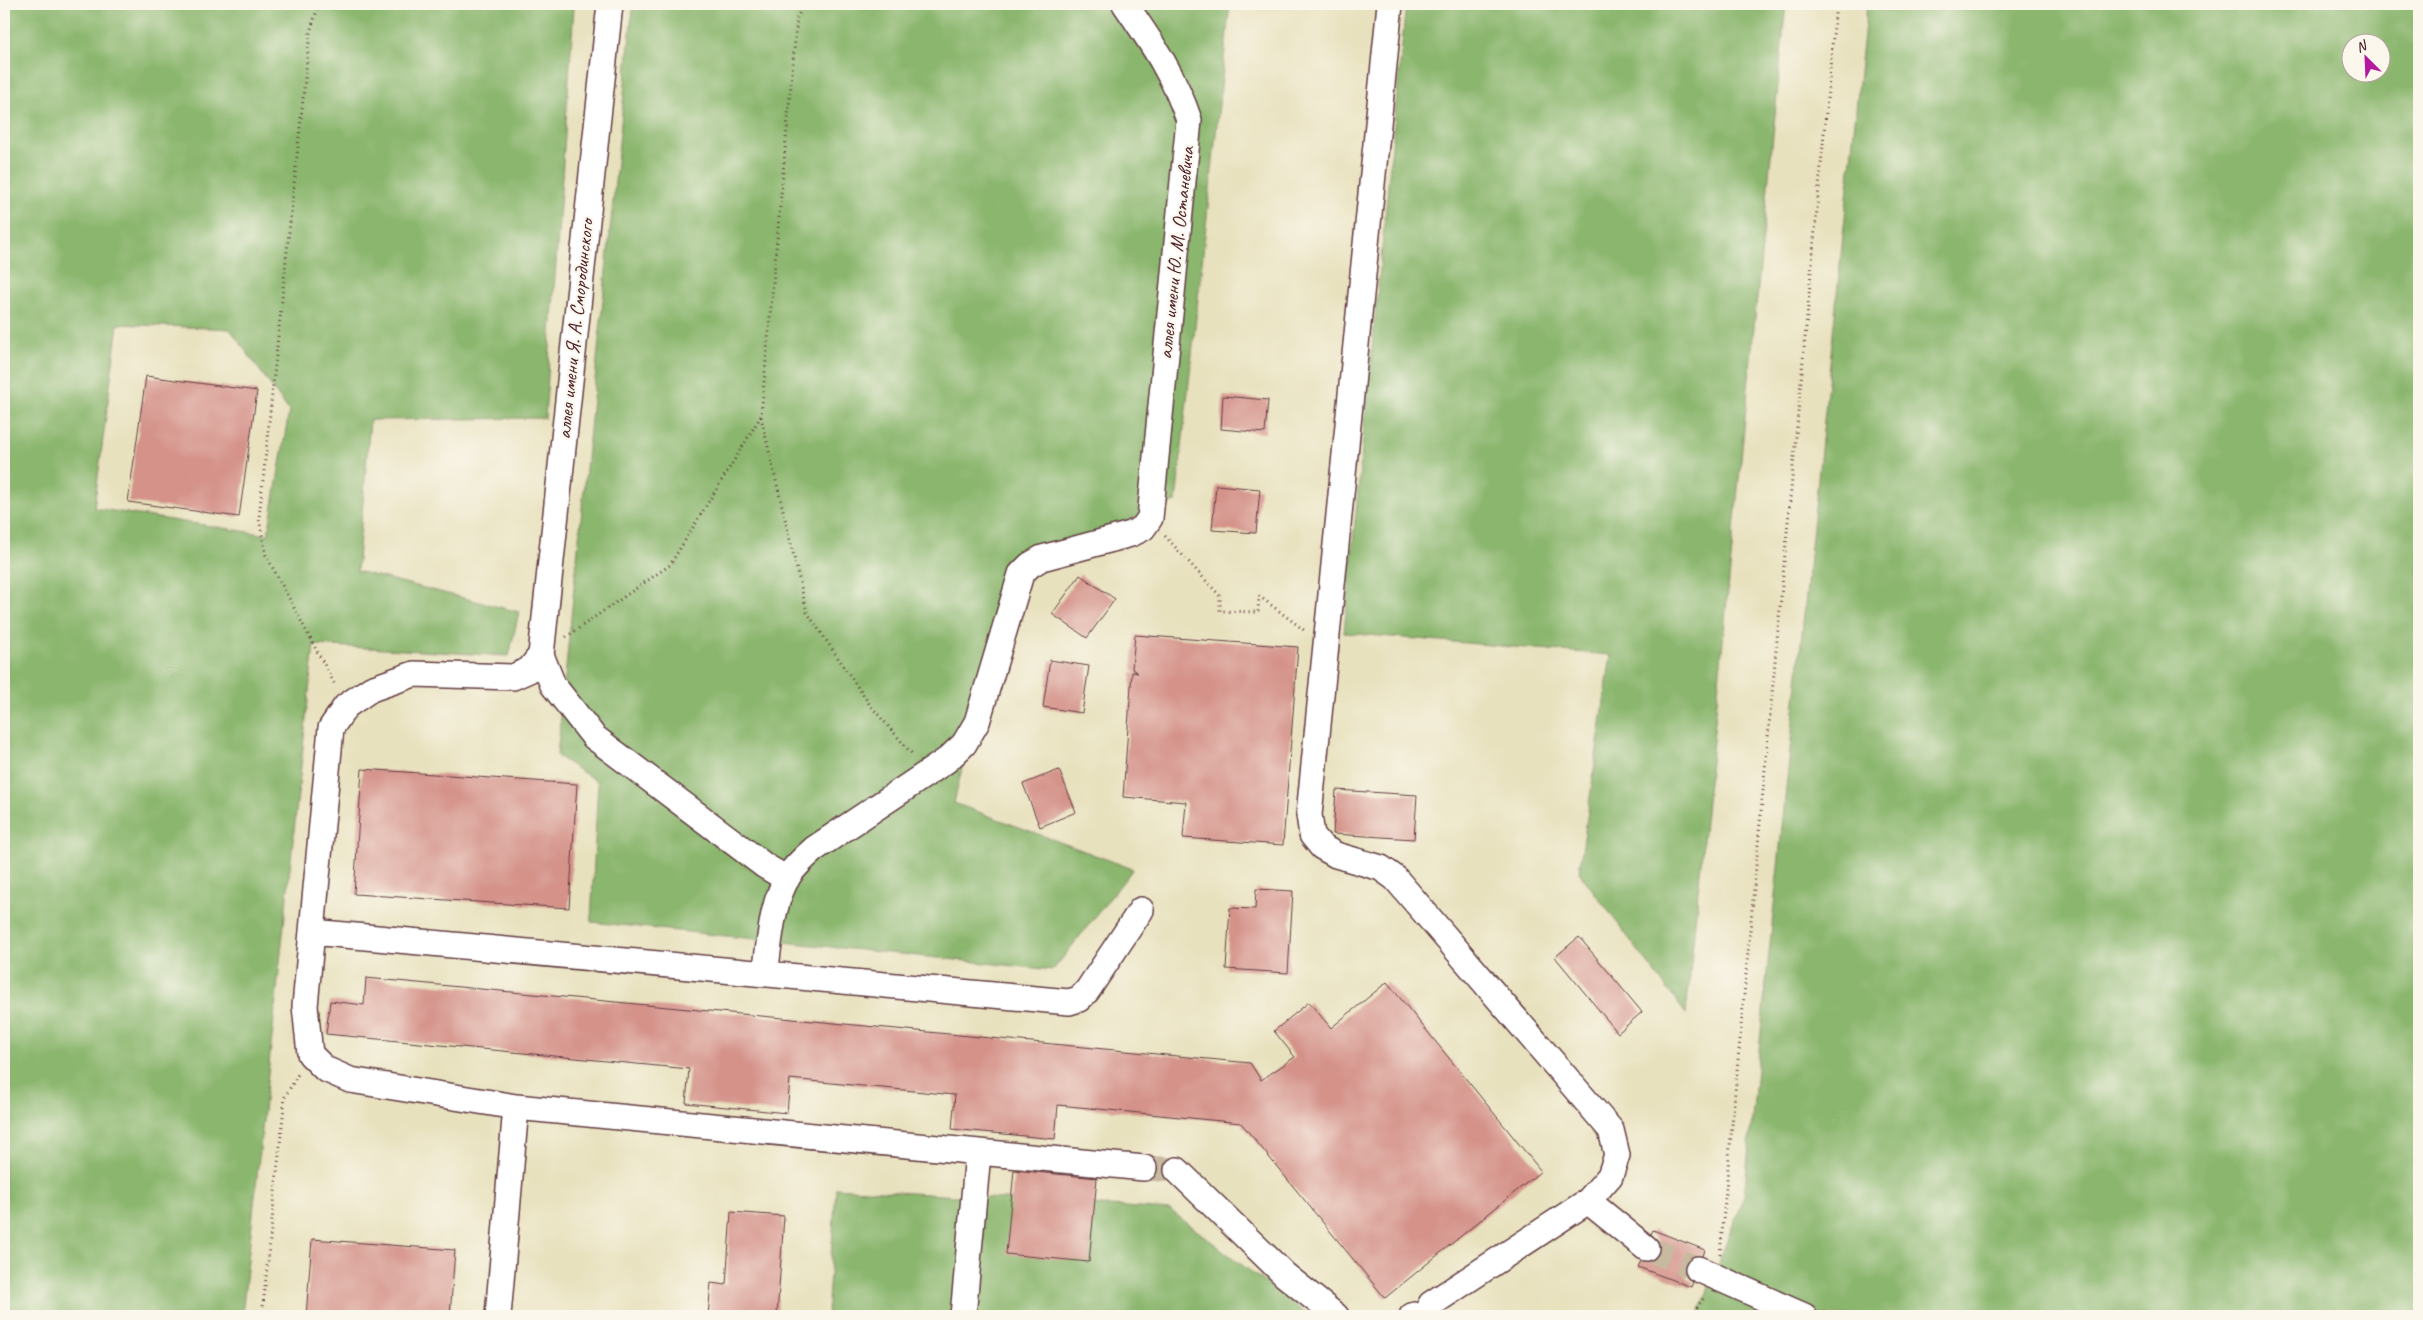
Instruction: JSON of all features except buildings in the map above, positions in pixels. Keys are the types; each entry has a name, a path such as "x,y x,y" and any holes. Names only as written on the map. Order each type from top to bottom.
{"street":[{"name":"аллея имени Я. А. Смородинского","path":"541,655 610,4"},
{"name":"аллея имени Ю. М. Останевича","path":"1125,4 1166,64 1180,94 1189,120 1150,518"},
{"path":"1390,4 1309,815 1312,835 1322,847 1336,855 1381,868 1395,878 1611,1130 1617,1155 1610,1176 1588,1201 1419,1312"},
{"path":"765,974 776,905 787,879 814,849 947,760 964,744 977,722 1021,574 1030,565 1042,558 1131,534 1143,528 1150,518"},
{"path":"787,879 765,866 594,737 553,685 541,655 529,670 514,677 414,674 371,689 346,706 331,728 305,1006 310,1054 324,1068 350,1080 516,1107 1144,1168"},
{"path":"312,932 1070,1002 1079,999 1087,991 1140,910"},
{"path":"498,1316 516,1107"},
{"path":"963,1316 978,1153"},
{"path":"1177,1170 1285,1275 1336,1316"},
{"path":"1588,1201 1646,1248"},
{"path":"1708,1273 1804,1316"}],"path":[{"path":"319,4 310,32 259,518 266,555 346,706"},
{"path":"804,4 797,18 761,416 806,612 870,705 928,773"},
{"path":"1708,1273 1836,4"},
{"path":"541,655 670,565 761,416"},
{"path":"1150,518 1220,596 1220,611 1258,612 1259,596 1326,647"},
{"path":"262,1316 284,1098 310,1054"}],"green space":[{"path":"4,4 535,4 574,7 545,418 370,420 357,571 519,612 509,656 314,645 242,1316 4,1316","holes":["118,324 230,329 289,411 268,535 94,508"]},
{"path":"633,4 1230,4 1176,502 1008,566 954,803 1133,869 1053,970 591,922 598,782 557,756"},
{"path":"1406,4 1786,4 1686,1014 1579,872 1611,655 1344,633"},
{"path":"1867,4 2419,4 2419,1316 1698,1316 1744,1196"},
{"path":"836,1188 1170,1210 1309,1316 827,1316"}],"tunnel":[{"path":"1144,1168 1177,1170"},
{"path":"1646,1248 1698,1269"}]}
